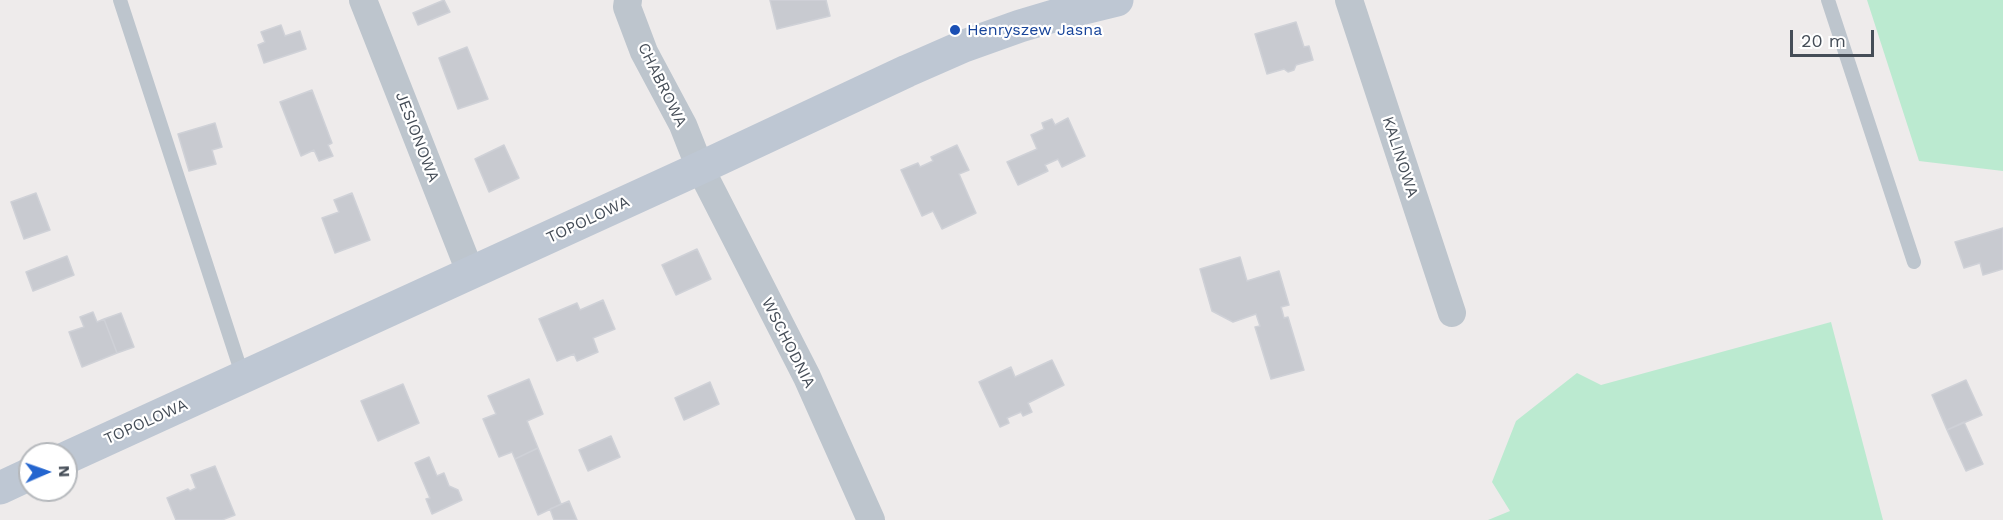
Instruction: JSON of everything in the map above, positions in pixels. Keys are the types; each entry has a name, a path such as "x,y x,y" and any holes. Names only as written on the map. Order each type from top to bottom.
{"street":[{"name":"JESIONOWA","path":"363,0 471,273"},
{"name":"CHABROWA","path":"628,0 627,7 644,52 683,125 700,168"},
{"name":"TOPOLOWA","path":"78,453 964,46 1063,6 1117,0"},
{"name":"KALINOWA","path":"1349,0 1452,313"},
{"name":"WSCHODNIA","path":"700,168 807,377 871,520"},
{"path":"0,488 18,480"}],"lane":[{"path":"120,0 243,378"},
{"path":"1828,0 1914,262"}],"green space":[{"path":"1867,0 2003,0 2003,171 1919,161"},
{"path":"1831,322 1883,520 1488,520 1510,511 1492,482 1516,421 1577,373 1601,385"}],"building":[{"path":"444,0 450,12 418,25 413,13"},
{"path":"770,0 826,0 830,16 777,29"},
{"path":"1296,22 1304,47 1309,46 1313,60 1296,65 1294,70 1288,72 1284,69 1267,74 1255,34"},
{"path":"281,25 285,36 300,31 306,49 264,63 258,45 265,42 261,32"},
{"path":"467,47 488,99 458,109 439,58"},
{"path":"312,90 332,143 328,145 333,156 319,161 314,150 301,156 280,102"},
{"path":"1068,118 1085,156 1062,167 1058,159 1045,165 1048,171 1018,185 1007,162 1037,149 1031,135 1044,129 1042,123 1052,119 1055,125"},
{"path":"215,123 222,147 212,150 216,164 189,171 178,134"},
{"path":"504,145 519,178 489,192 475,159"},
{"path":"957,145 969,170 959,174 976,213 942,229 933,211 922,216 901,170 918,163 920,167 933,161 931,157"},
{"path":"36,193 50,230 24,239 11,202"},
{"path":"352,193 370,240 335,253 322,218 339,212 334,200"},
{"path":"2003,228 2003,269 1983,275 1980,263 1964,268 1955,242"},
{"path":"697,249 711,279 676,295 662,265"},
{"path":"67,256 74,275 33,291 26,272"},
{"path":"1240,257 1247,281 1279,271 1289,305 1281,307 1284,318 1288,317 1304,370 1271,379 1255,327 1260,326 1256,314 1233,322 1212,311 1200,269"},
{"path":"603,300 615,329 593,338 598,352 577,361 574,354 557,361 539,319 577,303 580,310"},
{"path":"93,312 97,322 104,319 117,353 82,367 69,332 84,327 80,317"},
{"path":"121,313 134,347 117,353 104,319"},
{"path":"1052,360 1064,385 1028,403 1032,412 1023,416 1021,412 1007,418 1009,423 1000,427 979,382 1011,367 1015,377"},
{"path":"529,379 543,414 527,421 538,448 515,459 512,452 499,457 483,419 496,414 488,396"},
{"path":"1966,380 1982,415 1947,430 1932,395"},
{"path":"710,382 719,404 684,420 675,398"},
{"path":"403,384 419,423 378,441 361,401"},
{"path":"1964,422 1983,464 1966,471 1947,430"},
{"path":"611,436 620,457 588,471 579,450"},
{"path":"538,448 561,504 538,515 515,459"},
{"path":"429,457 437,476 444,473 449,486 458,490 462,500 432,514 426,499 430,498 415,463"},
{"path":"215,466 235,515 222,520 176,520 167,498 196,488 191,475"},
{"path":"569,501 577,520 554,520 550,509"}],"place":[{"name":"Henryszew Jasna","path":"955,30"}]}
